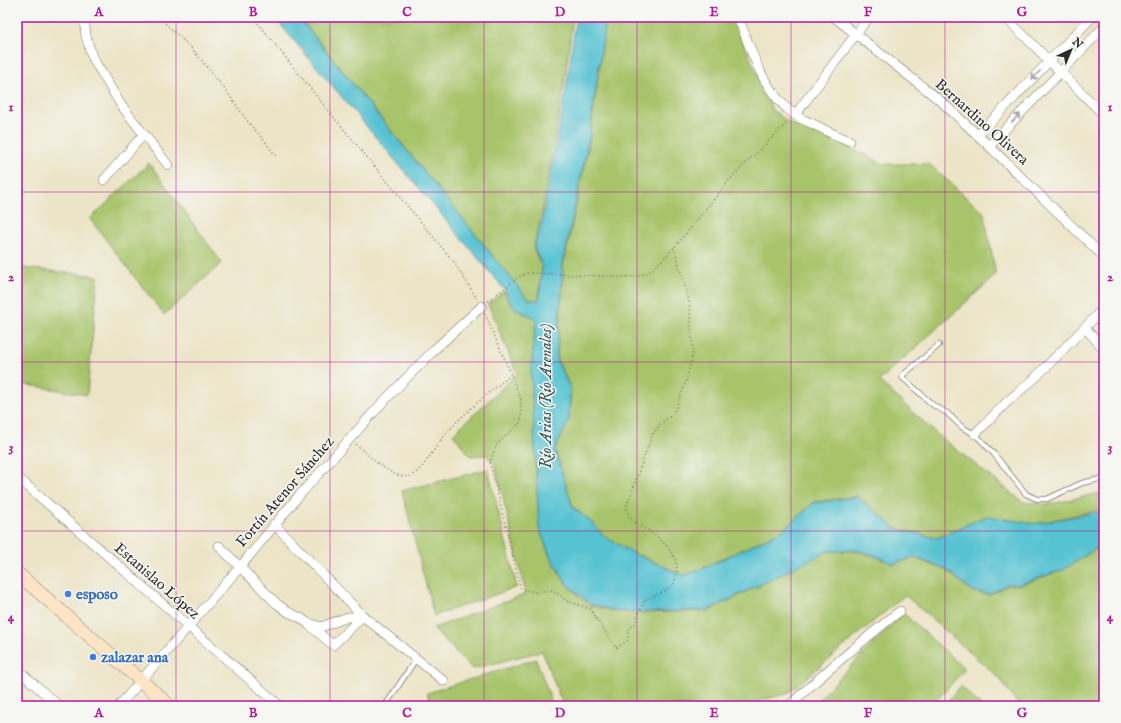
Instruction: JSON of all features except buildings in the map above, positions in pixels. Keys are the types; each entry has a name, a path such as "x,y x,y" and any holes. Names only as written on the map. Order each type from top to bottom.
{"street":[{"path":"84,17 86,36 92,56 121,105 168,165"},
{"path":"738,17 760,71 779,100 795,115 835,136 850,141"},
{"name":"Bernardino Olivera","path":"834,17 942,102 1104,257"},
{"path":"795,115 869,17"},
{"path":"1005,17 1104,115"},
{"path":"978,135 1092,17"},
{"path":"989,146 1104,27"},
{"path":"104,180 144,134"},
{"name":"Fortín Atenor Sánchez","path":"119,706 189,627 274,524 382,403 435,349 482,306"},
{"path":"975,434 1008,401 1034,379 1104,308"},
{"path":"1085,328 1104,349"},
{"name":"Estanislao López","path":"17,476 280,706"},
{"path":"274,524 363,616 444,681"},
{"path":"219,546 276,603 288,612 301,618 333,645 363,616"},
{"path":"17,573 170,706"},
{"path":"788,706 859,643 900,611"},
{"path":"306,622 321,627 348,617 363,616"},
{"path":"17,669 59,706"}],"lane":[{"path":"939,345 902,377 933,405 947,414 963,428 975,434 994,454 1026,494 1037,499 1047,499 1082,483 1104,478"},
{"path":"389,706 387,703 416,659"}],"path":[{"path":"160,17 194,51 276,156"},
{"path":"253,17 454,262 482,306 511,374 520,400 521,422 497,444 490,462 521,589 536,592 553,590 567,601 590,609 616,648 627,641 630,629 636,623 637,617 645,600 668,589 674,584 677,573 676,561 669,550 651,532 635,524 626,511 652,435 660,424 673,414 683,391 693,352 689,301 674,248"},
{"path":"482,306 519,276 527,273 622,277 640,276 652,270 674,248 734,176 795,115"},
{"path":"350,439 380,465 395,474 409,476 414,474 420,469 445,435 475,404 511,374"}],"green space":[{"path":"299,17 573,17 564,87 541,218 533,248 542,267 538,300 528,299"},
{"path":"606,17 733,17 772,110 794,126 803,124 883,164 929,164 984,213 996,275 879,381 939,436 1023,502 1050,504 1104,492 1104,509 1034,524 986,516 937,538 896,528 858,496 814,502 782,531 684,575 633,553 605,537 590,521 573,507 555,450 569,419 571,388 557,359 563,268 590,138"},
{"path":"149,163 222,263 164,315 90,219"},
{"path":"22,268 98,276 87,395 17,383 17,293"},
{"path":"504,291 509,303 512,306 524,314 536,318 531,372 539,528 549,555 566,584 589,605 617,612 644,613 708,611 828,551 854,551 874,556 893,564 914,558 946,570 972,592 989,595 1008,585 1020,585 1063,570 1104,544 1104,706 1019,706 1000,679 905,595 787,694 740,706 565,706 563,705 542,651 472,669 433,628 526,594 495,464 486,455 470,456 453,434 517,374 488,304"},
{"path":"488,469 517,587 434,616 402,491"},
{"path":"903,613 965,669 931,706 812,706"},
{"path":"536,659 553,706 432,706 427,693"},
{"path":"961,686 981,706 943,706"}],"water":[{"name":"Río Arias (Río Arenales)","path":"274,17 298,17 528,299 539,301 542,267 534,247 542,221 566,90 576,17 606,17 589,138 562,268 556,359 570,388 569,419 555,450 573,508 590,521 605,537 633,553 685,576 782,531 814,503 857,497 896,529 937,538 987,516 1034,524 1104,511 1104,543 1063,570 1020,584 1008,584 989,594 973,591 947,570 914,557 894,564 874,555 854,550 828,551 708,610 644,612 617,611 590,604 567,584 550,555 539,528 531,372 536,318 516,309 513,306 505,290"}],"place":[{"name":"esposo","path":"68,594"},
{"name":"zalazar ana","path":"93,657"}]}
